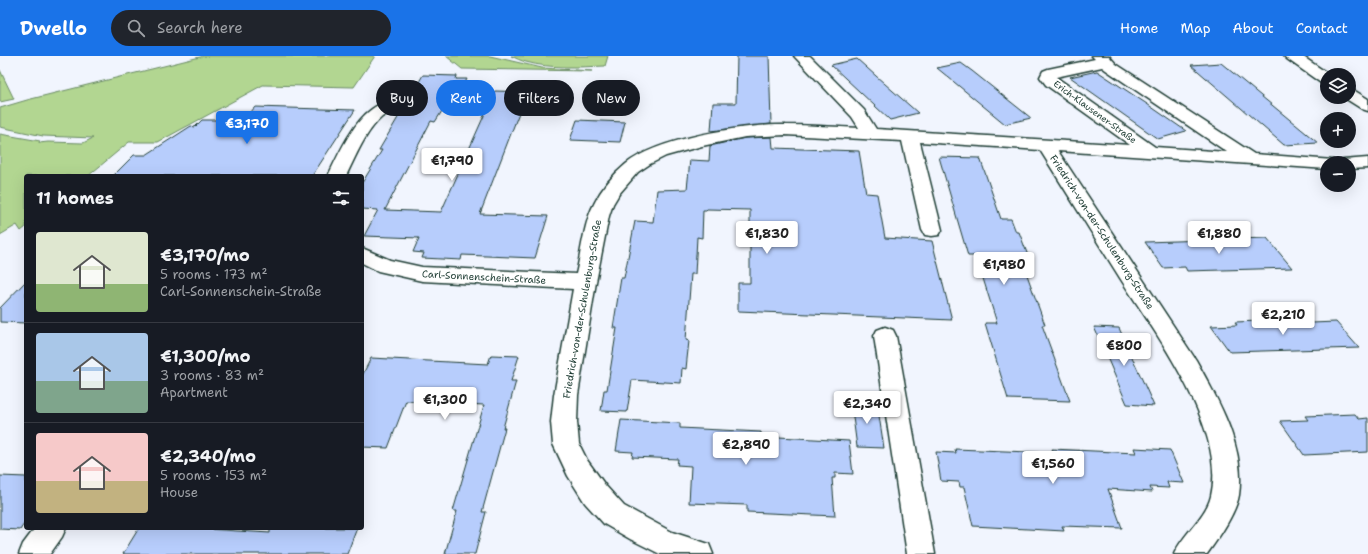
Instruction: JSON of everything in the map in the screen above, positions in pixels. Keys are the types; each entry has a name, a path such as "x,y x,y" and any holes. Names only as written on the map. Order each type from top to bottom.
{"street":[{"path":"802,56 858,114 872,134"},
{"path":"1292,56 1320,75"},
{"name":"Erich-Klausener-Straße","path":"1152,153 1052,82 1048,77 1049,74 1102,59 1250,159"},
{"path":"1356,98 1368,106"},
{"path":"338,174 348,154 370,120 376,115"},
{"name":"Friedrich-von-der-Schulenburg-Straße","path":"699,554 666,543 614,515 594,494 576,468 566,444 564,422 566,395 585,282 599,216 603,204 611,191 632,168 660,152 681,145 745,132 785,130 910,136 1320,164"},
{"path":"910,136 932,230"},
{"name":"Friedrich-von-der-Schulenburg-Straße","path":"1046,146 1188,366 1204,395 1215,422 1222,447 1226,473 1225,496 1202,538 1188,554"},
{"path":"1356,164 1368,163"},
{"name":"Carl-Sonnenschein-Straße","path":"364,256 386,266 422,274 585,282"},
{"path":"885,336 921,554"},
{"path":"34,554 51,530"}],"green space":[{"path":"204,56 375,56 354,87 263,85 158,142 129,142 90,174 24,174 24,229 21,231 17,225 0,235 0,134 40,141 39,143 83,143 93,138 43,136 0,127 0,108"},
{"path":"446,56 490,56 542,68 592,71 462,69"},
{"path":"511,56 608,56 605,66 555,67 522,61"},
{"path":"0,70 14,99 0,102"}],"building":[{"path":"737,56 769,56 771,124 711,131 713,103 736,103"},
{"path":"857,59 918,113 890,120 831,65"},
{"path":"961,63 1031,118 1005,124 937,68"},
{"path":"1221,63 1318,143 1284,145 1191,65"},
{"path":"1097,71 1186,131 1158,139 1070,77"},
{"path":"423,75 457,76 456,79 467,79 436,80 436,116 439,116 435,122 431,121 385,210 441,212 484,116 496,116 496,91 504,91 504,116 518,116 480,214 548,216 535,258 462,255 461,260 422,258 424,253 413,252 419,238 364,236 378,210 364,209 364,180 382,150 379,150 399,116 428,116 428,80 420,80"},
{"path":"255,107 355,110 313,174 115,174 134,155 146,155 191,126 195,127 202,120 216,120 228,112 250,113"},
{"path":"577,120 625,122 620,142 570,140"},
{"path":"772,137 773,148 859,151 866,193 877,194 885,238 932,241 952,320 738,311 738,283 750,283 750,210 703,210 702,238 697,237 695,274 691,274 686,340 689,341 686,369 682,368 681,383 632,380 627,412 601,411 604,390 607,390 617,328 613,328 621,278 624,278 635,221 653,222 657,190 687,189 690,160 709,161 710,146 745,138"},
{"path":"939,157 980,158 1001,219 1011,219 1016,232 1019,232 1030,261 1022,261 1045,325 1042,325 1070,401 1008,399 985,323 997,323 976,256 968,256"},
{"path":"1267,238 1292,268 1187,271 1185,267 1163,268 1145,242"},
{"path":"24,283 24,323 0,322 0,308"},
{"path":"1309,319 1312,323 1336,322 1359,348 1230,352 1211,326 1237,325 1235,322"},
{"path":"1094,327 1119,328 1154,406 1127,404"},
{"path":"491,355 519,356 511,381 516,381 482,512 486,512 475,554 445,554 457,511 453,511 484,405 406,401 388,448 364,447 364,372 371,358 488,364"},
{"path":"851,402 877,403 884,448 857,447"},
{"path":"1355,414 1359,419 1368,418 1368,452 1304,455 1280,421 1308,420 1305,416"},
{"path":"621,420 680,423 680,428 761,432 761,436 849,441 853,474 835,473 835,478 832,478 835,516 747,512 747,505 689,503 691,466 677,465 678,459 632,457 633,452 616,451"},
{"path":"1134,448 1170,450 1184,483 1167,482 1169,488 1150,487 1152,492 1108,489 1122,528 1062,526 1064,531 973,526 964,487 960,487 959,482 941,481 936,452 956,453 955,449 1054,453 1052,449 1136,453"},
{"path":"0,476 24,477 24,524 20,530 0,529"},
{"path":"138,530 222,530 270,533 270,530 356,530 347,554 123,554"}]}
